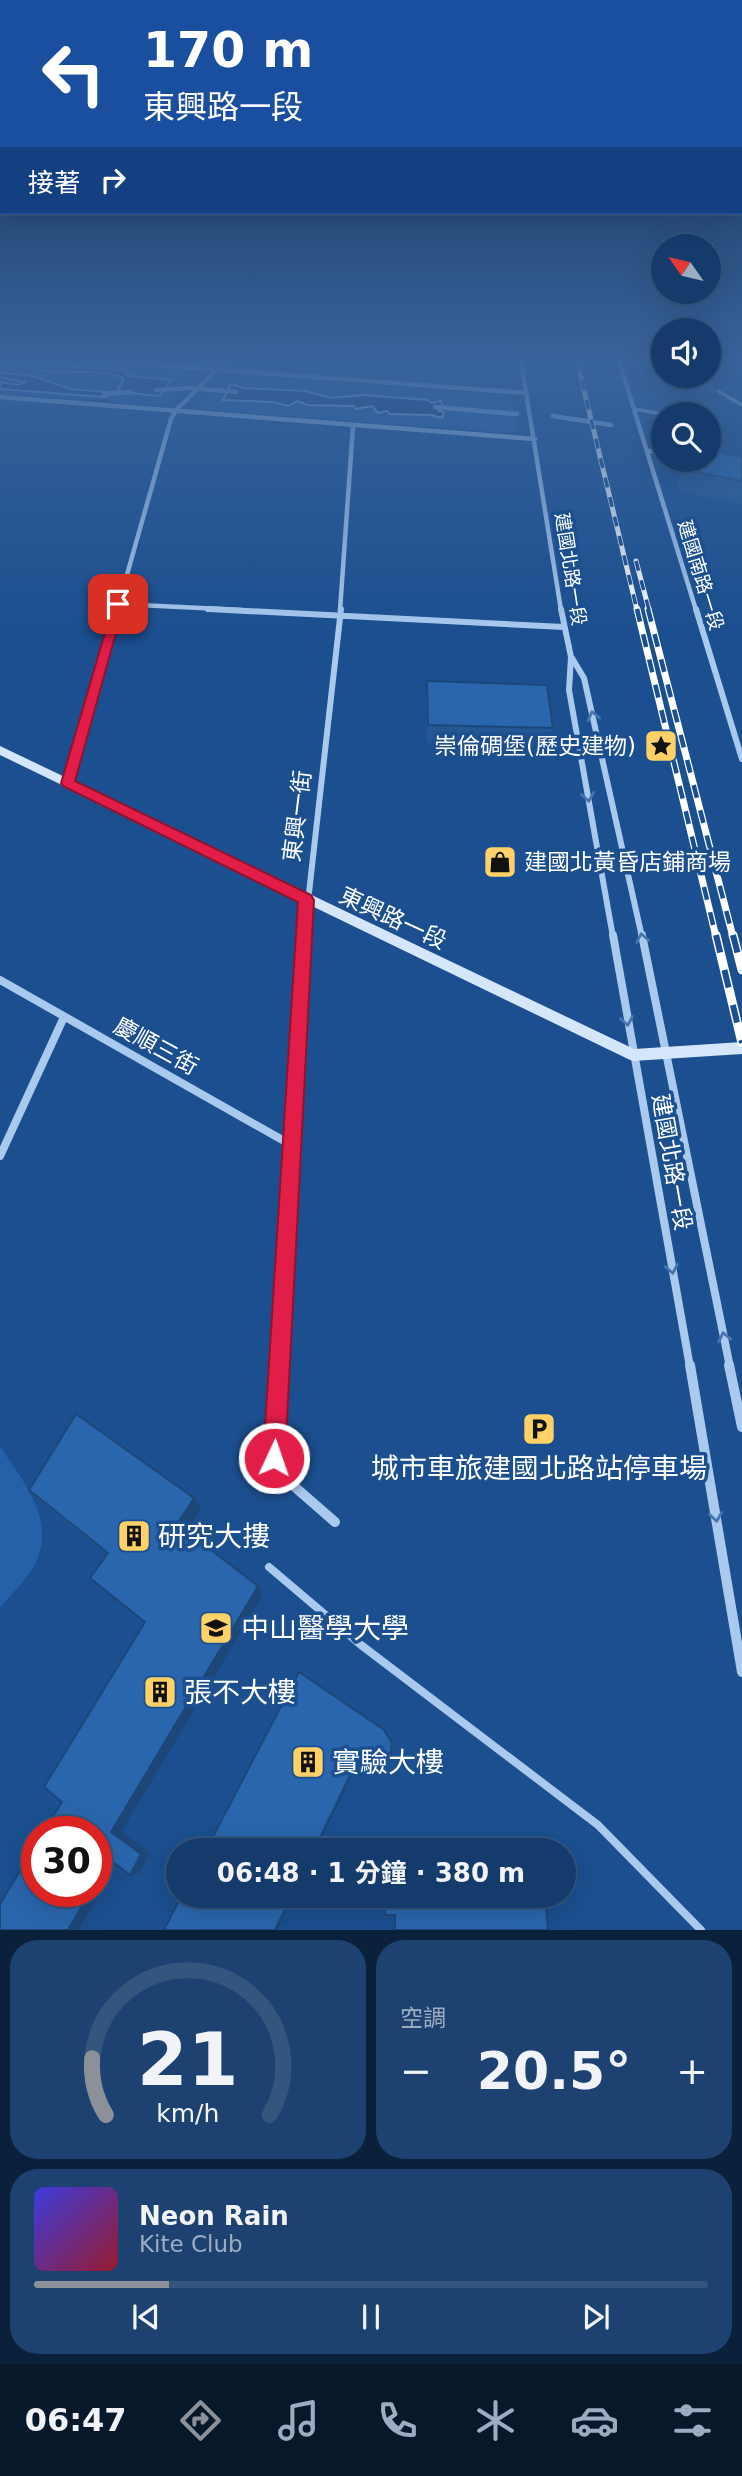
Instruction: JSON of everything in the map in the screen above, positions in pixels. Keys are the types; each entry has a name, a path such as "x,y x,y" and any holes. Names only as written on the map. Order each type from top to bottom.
{"street":[{"path":"68,783 164,451"},
{"name":"東興一街","path":"335,1522 288,1480 274,1458 306,900 340,616 350,451"},
{"name":"建國北路一段","path":"537,451 571,657 569,690 742,1672"},
{"name":"建國南路一段","path":"649,451 742,759"},
{"path":"118,604 564,627"},
{"name":"建國北路一段","path":"571,657 584,678 632,888 742,1427"},
{"name":"東興路一段","path":"0,750 306,900 633,1055 742,1048"},
{"name":"慶順三街","path":"0,980 293,1146"},
{"path":"0,1156 64,1017"}],"lane":[{"path":"269,1567 361,1645 598,1825 701,1930"}],"shaded area":[{"path":"0,1446 32,1497 38,1511 42,1540 32,1569 0,1608"}],"building":[{"path":"721,452 742,457 742,481 696,472 721,472"},
{"path":"427,681 547,685 553,728 428,725"},
{"path":"76,1414 194,1498 177,1524 258,1586 112,1830 112,1816 53,1816 62,1802 44,1787 145,1622 90,1578 108,1553 29,1490"},
{"name":"實驗大樓","path":"299,1672 384,1730 392,1743 390,1758 382,1764 357,1761 320,1838 212,1838"},
{"path":"112,1833 141,1854 130,1875 112,1861"},
{"path":"21,1869 21,1907 81,1907 68,1930 0,1930 0,1904"},
{"path":"175,1908 286,1908 275,1930 164,1930"},
{"path":"385,1908 546,1908 548,1930 395,1930 395,1915 385,1915"}],"railway":[{"path":"599,451 637,610"},
{"path":"636,561 649,610"},
{"path":"637,609 716,937"},
{"path":"648,609 733,937"},
{"path":"716,935 742,1043"},
{"path":"733,935 742,970"}],"place":[{"name":"崇倫碉堡(歷史建物)","path":"661,746"},
{"name":"建國北黃昏店鋪商場","path":"500,862"},
{"name":"城市車旅建國北路站停車場","path":"539,1429"},
{"name":"研究大摟","path":"134,1536"},
{"name":"中山醫學大學","path":"216,1628"},
{"name":"張不大樓","path":"160,1692"},
{"name":"實驗大樓","path":"308,1762"}],"route":[{"path":"118,604 68,783 306,900 274,1458"}]}
